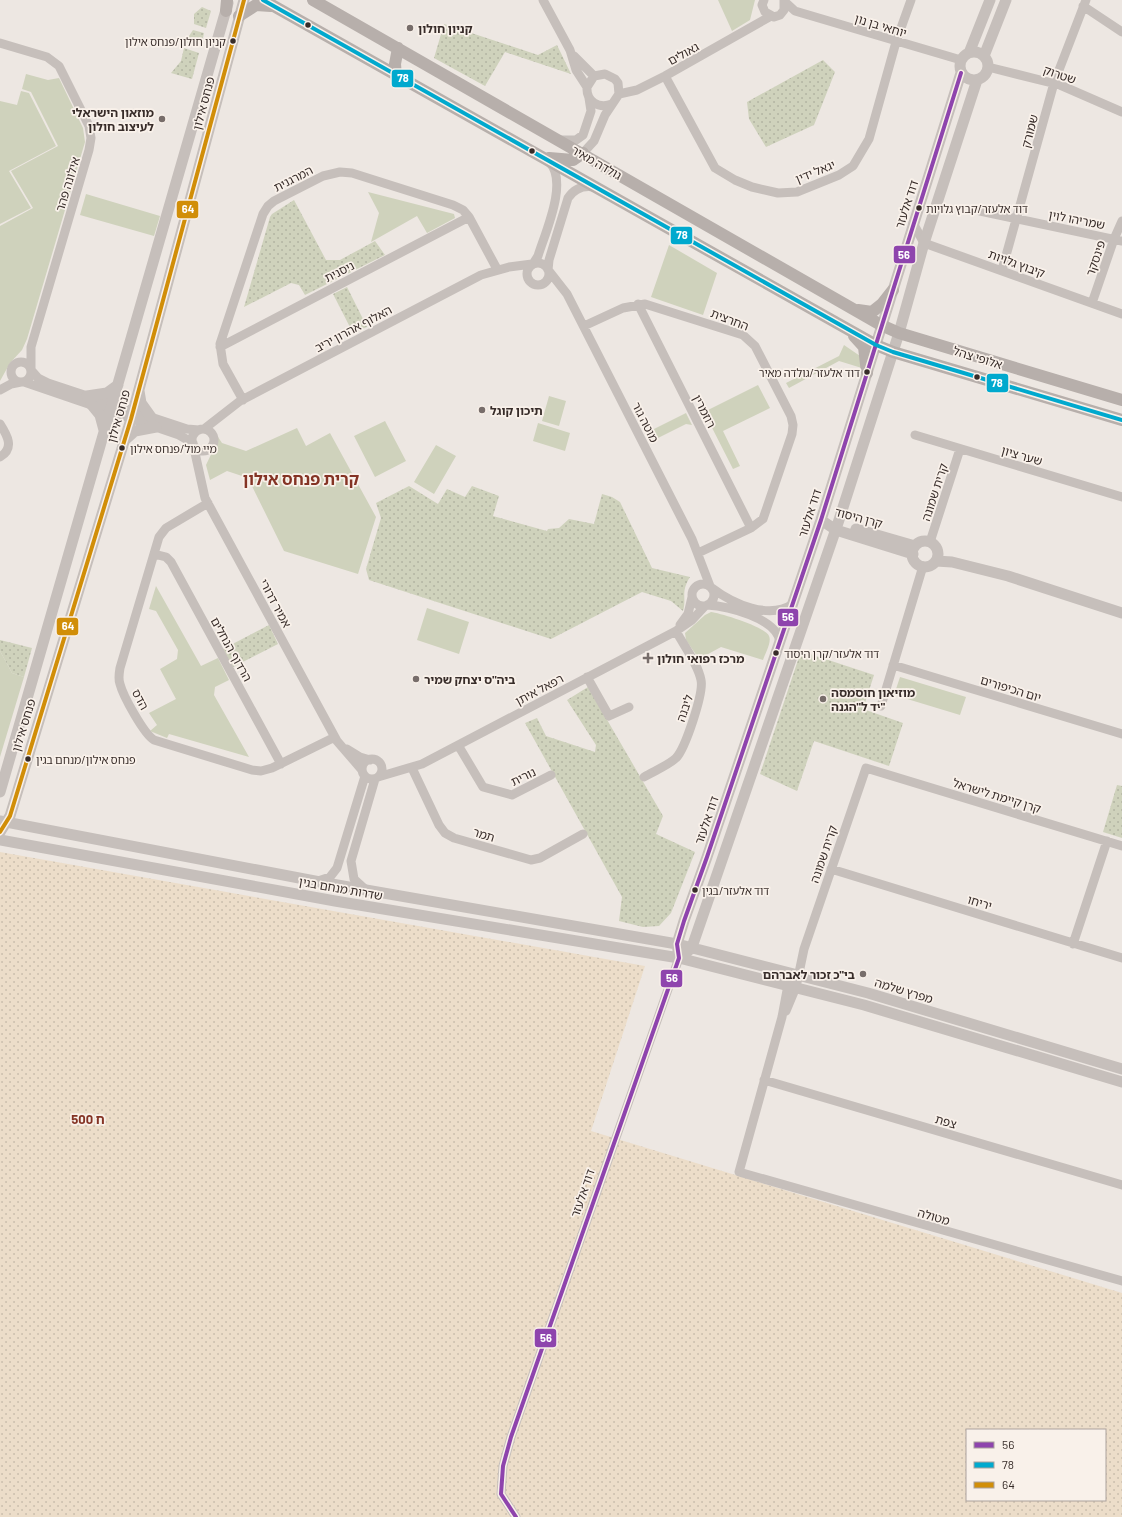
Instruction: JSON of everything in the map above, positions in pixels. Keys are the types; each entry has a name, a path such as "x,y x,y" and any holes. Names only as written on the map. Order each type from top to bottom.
{"main road":[{"name":"גולדה מאיר","path":"262,0 396,77 847,327 876,345"},
{"name":"גולדה מאיר","path":"313,0 881,325"},
{"path":"239,16 256,5 268,5 277,8"},
{"path":"396,77 394,64 398,48"},
{"path":"545,159 564,161 573,160 583,154"},
{"path":"853,309 872,312 882,304 893,290"},
{"name":"אלופי צהל","path":"881,325 899,333 1122,400"},
{"path":"847,327 864,347 867,373"},
{"name":"אלופי צהל","path":"876,345 893,352 1122,420"}],"street":[{"name":"פנחס אילון","path":"0,832 3,821 15,797 132,415 244,0"},
{"path":"543,0 570,50 582,66 594,76"},
{"name":"יגאל ידין","path":"665,76 715,168 735,180 752,187 778,193 797,192 839,175 853,166 869,139 896,42 910,0"},
{"path":"960,60 969,52 990,0"},
{"path":"961,73 968,79 977,80 985,75 986,61 1006,0"},
{"path":"782,12 785,7 784,1"},
{"name":"יוחאי בן נון","path":"784,1 796,11"},
{"path":"1085,3 1122,32"},
{"name":"שמורק","path":"1002,270 1018,219 1054,83 1085,3"},
{"name":"פנחס אילון","path":"0,792 227,4"},
{"path":"763,5 771,16"},
{"path":"756,26 763,5"},
{"name":"יוחאי בן נון","path":"771,16 777,16 782,12 796,11 960,60"},
{"name":"גאולים","path":"619,94 637,90 665,76 756,26 771,16"},
{"name":"אילונה פהר","path":"0,43 51,59 61,68 88,124 91,138 89,150 31,348 31,369"},
{"path":"559,140 576,140 583,135 591,111 587,87 576,70 570,50"},
{"path":"969,52 977,52 986,61"},
{"name":"דוד אלעזר","path":"516,1517 501,1494 503,1466 511,1437 679,958 677,944 684,921 821,520 961,73 960,60"},
{"name":"שטרוק","path":"986,61 1054,83 1122,112"},
{"path":"587,87 594,76 605,74 610,75 618,83 619,94 612,104 594,141 591,152 596,161"},
{"path":"679,958 692,947 837,527 899,333 924,243 977,80"},
{"path":"589,98 592,102 602,106 612,104"},
{"path":"583,154 594,141"},
{"path":"527,279 526,272 538,256 557,190 557,175 553,166 545,159"},
{"name":"המרגנית","path":"220,347 262,214 269,204 280,197 327,174 346,172 453,205 463,210 469,217 498,269"},
{"path":"539,286 546,282 549,260 566,201 576,190 584,187 594,187"},
{"name":"שמריהו לוין","path":"980,211 1118,240"},
{"name":"ניסנית","path":"220,347 469,217"},
{"name":"פינסקר","path":"1092,303 1118,240 1122,221"},
{"path":"913,223 924,243"},
{"name":"קיבוץ גלויות","path":"924,243 1122,314"},
{"path":"532,264 542,264 548,270"},
{"name":"האלוף אהרון יריב","path":"201,430 221,417 231,407 243,400 481,275 498,269 532,264"},
{"path":"498,269 518,271 532,284 556,287 567,294"},
{"name":"מוטה גור","path":"548,270 567,294 584,326 700,558 711,587"},
{"name":"החרצית","path":"584,326 623,308 638,304 652,305 748,339 756,348 791,416 793,432 766,511 761,520 751,528 700,558"},
{"name":"רוזמרין","path":"638,304 751,528"},
{"path":"220,347 223,364 243,400"},
{"name":"אילונה פהר","path":"17,363 24,358 31,348"},
{"path":"2,389 13,367 17,363 25,363 36,376 46,382 89,400 132,415 156,428 193,443 201,450 210,448 214,442 210,432 192,430 151,417 132,415"},
{"path":"2,389 13,383 22,382 30,378 31,369"},
{"path":"11,373 15,380 89,400 107,393 118,384"},
{"path":"139,389 141,403 151,417"},
{"path":"89,400 100,415 104,433"},
{"name":"האלוף אהרון יריב","path":"213,437 216,426 221,417"},
{"path":"0,424 7,436 9,444 7,451 0,457"},
{"path":"124,442 135,430 156,428"},
{"path":"193,443 194,434 201,430"},
{"name":"שער ציון","path":"915,435 1122,497"},
{"name":"אמיר דרורי","path":"193,443 200,472 202,489 208,503 336,739 364,773"},
{"name":"אמיר דרורי","path":"200,472 204,458 210,448"},
{"name":"קרית שמונה","path":"930,542 960,449"},
{"name":"הדס","path":"208,503 165,530 159,537 119,674 121,688 145,732 152,739 162,744 252,770 265,770 336,739"},
{"name":"קרן היסוד","path":"821,520 837,527 914,550"},
{"path":"922,542 930,542 936,547 937,558 930,566 923,566 916,562 914,550 922,542"},
{"name":"הרדוף הנחלים","path":"154,554 166,558 171,562 281,764"},
{"path":"700,558 700,574 694,587 692,597 697,604 725,607 762,620 776,632 780,642"},
{"path":"937,558 1008,576 1122,613"},
{"path":"881,706 923,566"},
{"path":"694,587 702,583 735,601 768,611 781,610 793,604"},
{"path":"706,605 713,599 711,587"},
{"name":"רפאל איתן","path":"676,631 688,614 692,597"},
{"name":"רפאל איתן","path":"376,778 389,773 412,768 676,631 692,620 706,605"},
{"name":"ליבנה","path":"644,777 670,762 679,754 701,695 702,682 700,674 676,631"},
{"name":"יום הכיפורים","path":"893,665 1122,734"},
{"path":"587,677 609,716 629,706"},
{"name":"אמיר דרורי","path":"336,739 354,754 370,760"},
{"name":"נורית","path":"458,745 483,787 512,795 551,775"},
{"path":"317,881 328,878 337,868 364,773 364,764 370,760 374,760 392,766 412,768"},
{"path":"370,891 358,884 354,879 351,862 376,778 382,770 380,763"},
{"name":"תמר","path":"412,768 440,827 451,837 533,860 542,857 583,834"},
{"name":"קרית שמונה","path":"794,972 804,949 866,768"},
{"name":"קרן קיימת לישראל","path":"866,768 1122,846"},
{"path":"364,773 368,778 376,778"},
{"path":"15,797 17,817 33,826"},
{"name":"שדרות מנחם בגין","path":"3,821 370,891 677,944"},
{"name":"שדרות מנחם בגין","path":"0,840 343,902 679,958"},
{"path":"1073,944 1107,841"},
{"name":"יריחו","path":"831,869 1122,958"},
{"path":"663,941 676,931 684,921"},
{"name":"מפרץ שלמה","path":"677,944 794,972 1122,1069"},
{"path":"679,958 864,1005 1122,1082"},
{"path":"764,1080 792,986 794,972"},
{"name":"מטולה","path":"764,1080 739,1172 1122,1281"},
{"name":"צפת","path":"764,1080 1122,1186"}],"green space":[{"path":"718,0 755,0 750,20 732,31"},
{"path":"202,7 211,11 206,28 194,24 194,14"},
{"path":"444,24 538,55 557,45 571,74 505,52 485,86 434,58"},
{"path":"193,30 204,33 201,47 185,42"},
{"path":"184,48 199,53 192,79 171,73 181,61"},
{"path":"823,60 835,72 814,125 766,147 749,119 747,102"},
{"path":"26,74 48,80 59,78 83,128 85,142 27,339 22,350 10,363 0,381 0,226 33,208 11,171 58,146 31,92 22,89"},
{"path":"21,91 29,93 56,146 9,171 31,208 0,224 0,101 17,105"},
{"path":"368,192 454,214 455,218 427,233 417,216 371,242 379,213"},
{"path":"86,194 160,216 154,236 80,215"},
{"path":"294,200 326,260 340,260 375,241 385,255 305,295 299,285 291,283 244,307 270,217 272,214"},
{"path":"669,245 717,273 703,315 651,297"},
{"path":"347,287 367,327 353,333 333,294"},
{"path":"844,345 863,358 865,369 839,361 789,388 786,383 839,356"},
{"path":"758,385 770,408 723,431 740,466 733,469 704,412"},
{"path":"549,396 566,401 559,426 542,421"},
{"path":"686,413 692,425 686,424 652,441 648,432"},
{"path":"385,421 406,461 375,477 354,436"},
{"path":"538,423 570,433 565,451 533,441"},
{"path":"297,428 306,446 330,433 376,517 358,574 284,551 248,478 227,471 210,480 206,465 218,437 222,443 246,451"},
{"path":"436,445 456,456 434,494 414,482"},
{"path":"409,486 438,504 447,489 465,497 472,486 499,496 493,516 547,531 548,529 559,528 569,519 594,524 602,494 612,497 620,502 652,568 690,577 684,591 683,611 671,601 642,592 551,639 369,580 366,569 381,518 376,503"},
{"path":"156,586 201,666 218,658 229,680 215,687 214,695 249,757 169,734 167,738 150,731 157,725 149,713 176,699 160,669 177,659 178,650 156,611 149,609"},
{"path":"427,608 469,622 459,654 417,640"},
{"path":"711,612 742,621 766,632 770,641 763,660 721,647 699,659 686,640 685,633 705,615"},
{"path":"269,625 278,644 233,667 223,649"},
{"path":"0,640 32,648 24,677 12,673 0,651"},
{"path":"0,651 12,673 24,677 0,757"},
{"name":"מוזיאון חוסמסה יד ל\"הגנה\"","path":"801,651 874,675 863,709 903,723 889,766 814,741 797,791 760,774"},
{"path":"900,677 966,697 960,715 894,695"},
{"path":"588,687 663,816 656,834 695,852 671,913 659,926 643,927 619,921 622,897 525,723 537,718 546,736 595,752 596,745 567,700"},
{"path":"1117,785 1122,786 1122,838 1103,832"}],"sand":[{"path":"0,852 645,966 591,1131 1122,1293 1122,1517 0,1517"}],"transit line":[{"name":"64","path":"0,832 10,816 131,419 244,0"},
{"name":"78","path":"263,0 876,345 893,352 1122,420"},
{"name":"56","path":"516,1517 501,1494 503,1466 511,1437 679,958 677,944 684,921 821,520 961,73"}],"place":[{"name":"קניון חולון","path":"410,28"},
{"name":"קניון חולון/פנחס אילון","path":"233,41"},
{"name":"מוזאון הישראלי לעיצוב חולון","path":"162,119"},
{"name":"דוד אלעזר/קבוץ גלויות","path":"919,208"},
{"name":"דוד אלעזר/גולדה מאיר","path":"867,372"},
{"name":"תיכון קוגל","path":"482,410"},
{"name":"מיי מול/פנחס אילון","path":"122,448"},
{"name":"דוד אלעזר/קרן היסוד","path":"776,653"},
{"name":"מרכז רפואי חולון","path":"648,658"},
{"name":"ביה\"ס יצחק שמיר","path":"416,679"},
{"name":"מוזיאון חוסמסה יד ל\"הגנה\"","path":"823,699"},
{"name":"פנחס אילון/מנחם בגין","path":"28,759"},
{"name":"דוד אלעזר/בגין","path":"695,890"},
{"name":"בי\"כ זכור לאברהם","path":"863,974"}],"district":[{"name":"קרית פנחס אילון","path":"301,478"},
{"name":"ח 500","path":"88,1119"}]}
